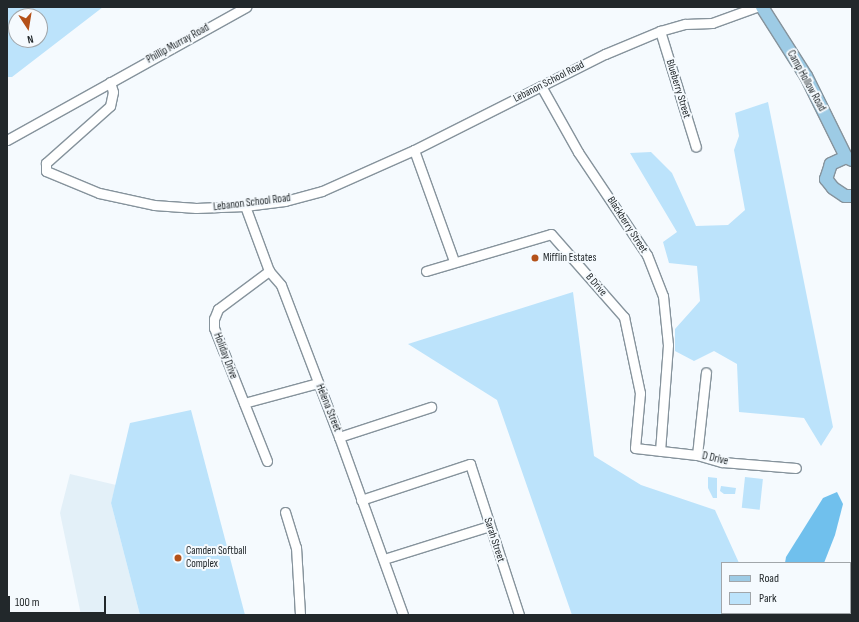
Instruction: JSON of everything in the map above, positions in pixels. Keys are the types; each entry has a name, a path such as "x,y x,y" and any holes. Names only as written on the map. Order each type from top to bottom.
{"main road":[{"name":"Camp Hollow Road","path":"762,7 806,76 849,158 831,164 826,179 833,188 844,196 852,196"}],"street":[{"name":"Phillip Murray Road","path":"110,82 246,7"},
{"name":"Lebanon School Road","path":"110,82 113,92 110,106 46,163 46,171 98,193 154,204 196,208 245,206 285,201 322,191 414,150 605,54 660,31 685,24 712,24 756,7"},
{"name":"Blueberry Street","path":"660,31 696,147"},
{"path":"7,140 110,82"},
{"name":"Blackberry Street","path":"541,86 578,152 647,255 663,296 668,344 660,451"},
{"path":"414,150 454,262"},
{"name":"Helena Street","path":"245,206 269,271 281,285 339,437 403,615"},
{"name":"B Drive","path":"426,271 551,234 624,317 640,393 635,448"},
{"name":"Holiday Drive","path":"267,461 214,328 214,319 218,310 269,271"},
{"path":"697,455 706,372"},
{"path":"244,403 318,383"},
{"path":"339,437 431,408"},
{"name":"D Drive","path":"635,448 697,455 722,462 796,468"},
{"name":"Sarah Street","path":"361,500 470,464 519,615"},
{"path":"285,512 296,547 300,615"},
{"path":"384,559 490,526"}],"shaded area":[{"path":"70,474 116,485 111,503 140,615 81,615 60,513"}],"green space":[{"path":"7,7 103,7 12,77 7,77"},
{"path":"768,102 833,427 821,446 804,418 739,412 737,364 714,351 694,361 675,351 675,329 700,301 697,266 669,263 663,242 677,232 630,153 651,152 672,173 696,226 728,225 745,210 734,150 739,136 735,113"},
{"path":"573,292 594,456 641,485 715,510 739,562 721,562 721,614 741,615 572,615 497,400 408,344"},
{"name":"Camden Softball Complex","path":"191,410 245,615 140,615 111,503 130,423"},
{"path":"708,477 717,478 717,498 713,498 708,488"},
{"path":"745,477 763,479 760,510 742,508"},
{"path":"721,486 736,488 735,494 724,494 720,491"}],"water":[{"path":"837,492 843,504 835,535 824,562 785,562 786,557 823,498"}],"place":[{"name":"Mifflin Estates","path":"535,258"},
{"name":"Camden Softball Complex","path":"178,558"}]}
